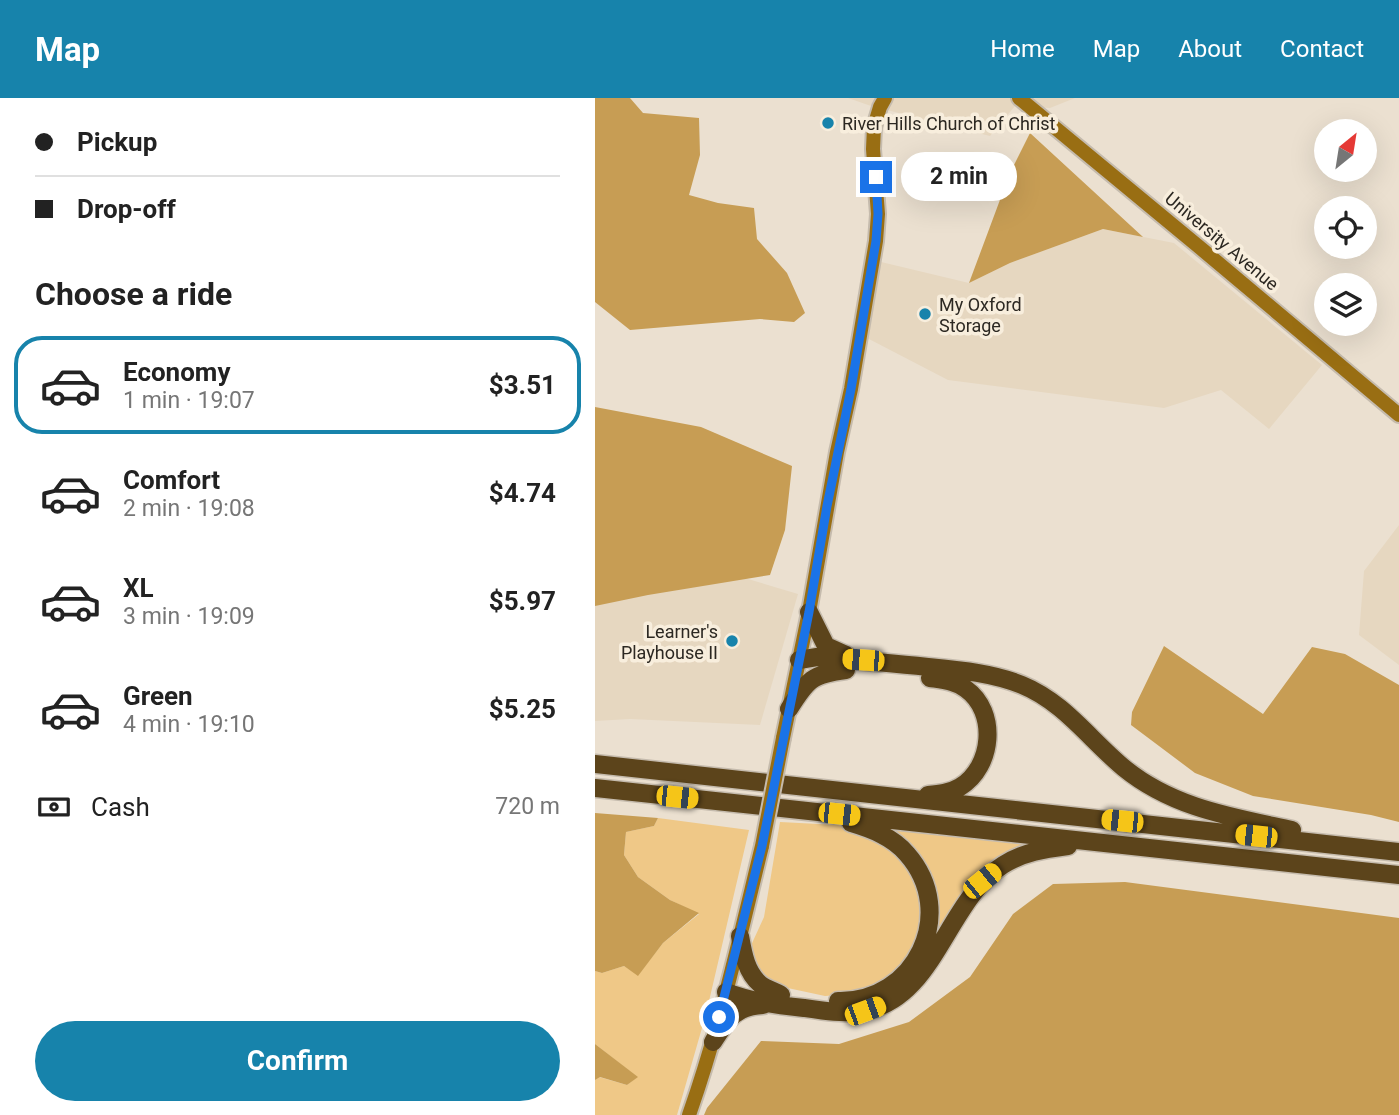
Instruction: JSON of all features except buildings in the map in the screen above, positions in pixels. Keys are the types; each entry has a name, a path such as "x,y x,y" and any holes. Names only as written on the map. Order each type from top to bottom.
{"highway":[{"path":"809,612 826,646 863,660"},
{"path":"799,660 817,657 954,670 993,676 1023,685 1051,701 1075,720 1126,769 1158,790 1195,808 1394,852"},
{"path":"799,660 815,666 952,682 978,699 988,729 981,761 972,775 960,787 943,793 908,798"},
{"path":"789,709 814,677 826,672 846,670"},
{"path":"595,764 1394,852"},
{"path":"595,788 1399,875"},
{"path":"726,992 746,1000 853,1001 890,988 906,973 920,952 931,915 929,892 921,873 907,853 872,829 813,811"},
{"path":"713,1042 729,1019 741,1009 752,1006 779,1000 840,1013 865,1011 886,1003 906,990 923,970 982,881 1002,865 1027,852 1098,842"},
{"path":"740,936 743,956 750,971 760,984 779,1000"}],"main road":[{"path":"689,1115 713,1042 762,846 809,612 876,241 878,214 874,127 885,98"},
{"name":"University Avenue","path":"1019,98 1399,415"}],"shaded area":[{"path":"595,98 630,98 643,113 699,118 700,155 689,195 718,203 754,208 757,239 787,273 805,313 794,322 760,319 630,330 595,302"},
{"path":"848,98 1075,98 1050,108 1015,106 990,136"},
{"path":"1030,133 1143,237 1103,229 1010,263 969,283 1010,173"},
{"path":"1103,229 1174,243 1322,365 1269,429 1221,390 1164,408 948,380 867,338 877,261 969,283 1010,263"},
{"path":"595,407 701,427 792,466 785,530 770,575 595,606"},
{"path":"1399,525 1399,665 1359,635 1364,571"},
{"path":"595,533 798,594 760,725 630,719 595,721"},
{"path":"1164,646 1263,714 1312,647 1345,654 1399,685 1399,822 1253,796 1195,773 1131,725 1132,712"},
{"path":"595,813 658,818 654,826 626,832 624,855 638,877 670,900 699,913 663,943 638,976 624,966 602,973 595,971"},
{"path":"658,818 749,830 706,1014 677,1115 595,1115 595,1080 599,1077 627,1085 637,1077 595,1044 595,971 602,973 624,966 638,975 663,943 699,914 670,900 638,877 624,855 626,832 654,826"},
{"path":"780,822 838,825 878,837 904,856 926,905 911,958 868,993 825,996 769,984 758,974 748,952 764,917"},
{"path":"884,828 1031,843 1003,855 978,877 961,894 943,928 937,925 938,897 931,875 910,849"},
{"path":"1125,882 1399,918 1399,1115 704,1115 761,1041 839,1044 909,1022 970,977 1013,914 1053,884"},
{"path":"595,1044 638,1077 627,1085 600,1077 595,1080"}],"place":[{"name":"River Hills Church of Christ","path":"828,123"},
{"name":"My Oxford Storage","path":"925,314"},
{"name":"Learner's Playhouse II","path":"732,641"}],"route":[{"path":"719,1017 762,846 851,389 876,241 876,177"}]}
